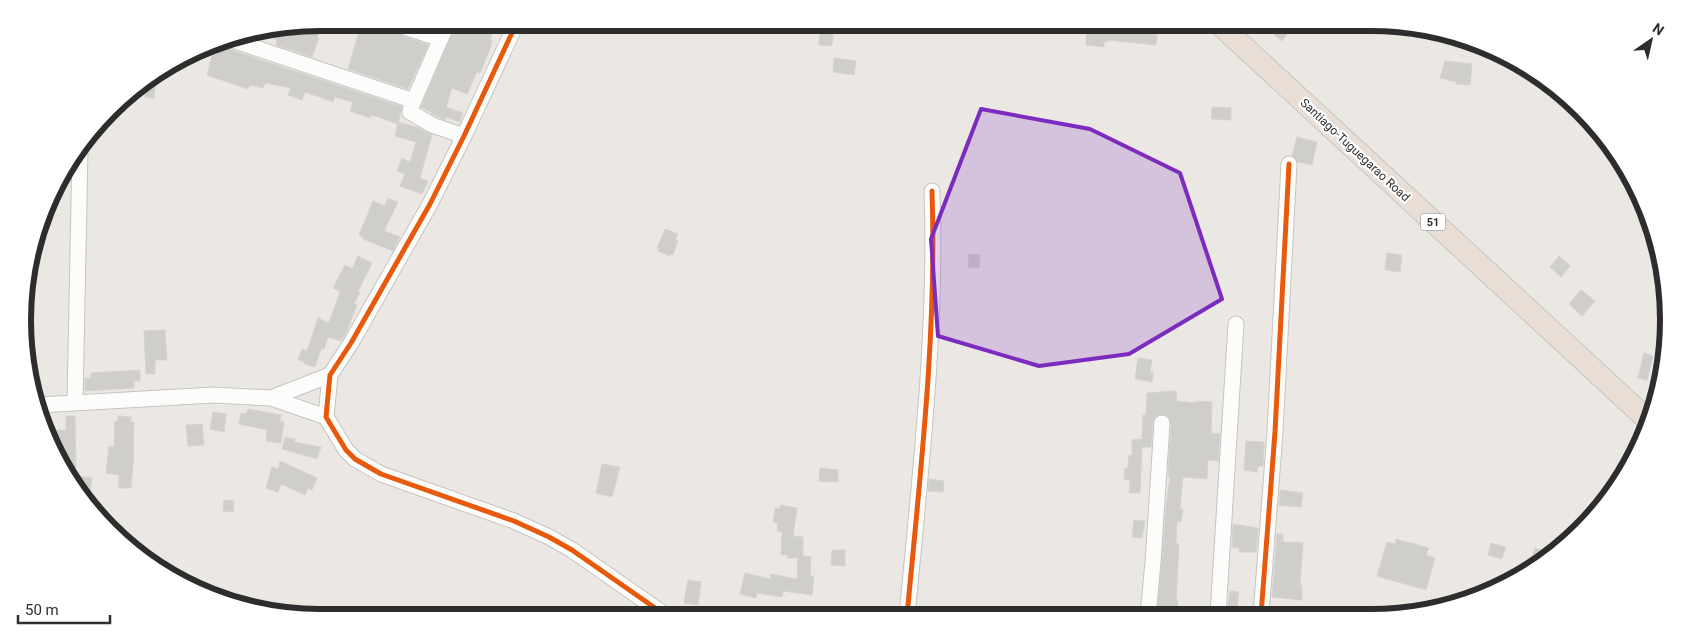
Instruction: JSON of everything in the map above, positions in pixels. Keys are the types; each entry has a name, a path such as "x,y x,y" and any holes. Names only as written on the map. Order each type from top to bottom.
{"highway":[{"name":"Santiago-Tuguegarao Road","path":"1227,31 1641,421"}],"street":[{"path":"416,31 440,39"},
{"path":"444,31 410,112 432,125 464,136"},
{"path":"514,31 464,136 421,220 351,343 330,375 326,417 346,450 355,459 368,467 381,474 514,521 549,536 657,609"},
{"path":"240,43 414,101"},
{"path":"74,403 80,160"},
{"path":"1261,609 1276,422 1289,164"},
{"path":"908,609 928,384 933,300 932,191"},
{"path":"1218,609 1236,324"},
{"path":"271,398 330,375"},
{"path":"44,405 213,395 271,398 326,417"},
{"path":"1149,609 1162,423"}],"highlighted area":[{"path":"981,109 1090,129 1180,173 1222,299 1129,354 1039,366 938,336 931,239"}],"building":[{"path":"319,31 317,38 319,38 312,57 276,45 277,40 267,37"},
{"path":"359,31 388,31 428,45 408,89 348,69"},
{"path":"453,31 493,31 490,49 480,73 477,72 467,94 452,88 446,107 463,113 460,122 446,117 445,120 421,107"},
{"path":"820,31 833,31 832,46 819,45"},
{"path":"1087,31 1157,31 1156,45 1108,40 1104,42 1104,47 1086,45"},
{"path":"1269,31 1287,31 1288,33 1282,41"},
{"path":"225,48 402,107 398,124 372,115 370,118 350,111 353,102 335,97 333,102 305,92 302,100 288,95 291,88 265,83 263,88 250,85 248,89 207,75 213,52"},
{"path":"834,58 856,61 854,75 833,72"},
{"path":"1445,61 1472,64 1470,85 1456,84 1456,82 1440,78"},
{"path":"155,83 154,98 145,97 146,90"},
{"path":"1212,107 1231,108 1231,120 1211,119"},
{"path":"398,122 419,128 432,135 420,178 428,181 422,194 400,186 405,174 397,171 402,158 410,162 416,142 395,136"},
{"path":"1297,137 1317,142 1312,165 1298,162 1292,156"},
{"path":"388,198 398,202 384,231 400,237 393,251 363,239 359,235 373,201 385,206"},
{"path":"665,229 678,234 675,240 678,241 673,255 670,254 670,256 658,251 659,249 657,248"},
{"path":"1387,253 1402,255 1400,272 1385,270"},
{"path":"969,254 980,255 979,268 968,267"},
{"path":"358,256 372,263 358,291 360,292 354,304 357,305 347,331 341,341 328,337 324,349 321,349 315,367 304,364 305,362 298,360 302,349 307,351 318,318 329,323 340,292 333,288 345,265 352,269"},
{"path":"1559,256 1570,266 1561,277 1550,267"},
{"path":"1581,290 1595,301 1582,316 1569,304"},
{"path":"165,330 167,360 155,360 155,374 146,374 144,331"},
{"path":"1644,353 1653,356 1647,380 1638,378"},
{"path":"1138,358 1152,360 1150,372 1153,372 1152,382 1135,379"},
{"path":"140,370 140,381 134,381 134,388 85,391 85,378 91,378 91,373"},
{"path":"1176,391 1177,401 1212,402 1211,433 1220,434 1218,461 1208,460 1207,479 1183,477 1180,509 1183,509 1181,522 1177,521 1176,543 1179,544 1176,600 1178,601 1177,609 1158,609 1170,477 1168,477 1171,424 1168,416 1162,414 1155,417 1151,447 1142,447 1140,493 1129,493 1130,480 1124,479 1125,468 1128,468 1129,455 1132,456 1132,440 1142,439 1143,415 1146,415 1147,393"},
{"path":"248,409 281,415 280,421 284,422 281,443 266,441 267,430 239,424 241,413 246,414"},
{"path":"213,412 226,414 224,432 210,429"},
{"path":"66,416 75,416 76,474 53,430 66,430"},
{"path":"118,416 131,417 131,422 134,422 131,488 119,488 119,475 106,473 109,446 114,447 115,421 118,421"},
{"path":"202,424 204,445 188,446 186,425"},
{"path":"285,437 295,439 294,442 321,447 317,459 282,449"},
{"path":"1246,441 1264,442 1263,466 1258,466 1257,472 1244,470"},
{"path":"280,461 317,478 312,490 308,488 305,495 281,484 278,492 266,488 272,467 278,469"},
{"path":"602,464 620,467 612,497 596,493"},
{"path":"820,468 838,470 838,482 819,481"},
{"path":"78,476 92,478 90,494"},
{"path":"929,479 944,481 943,492 928,491"},
{"path":"1280,490 1303,493 1301,507 1279,505"},
{"path":"224,500 234,501 233,512 223,511"},
{"path":"780,505 797,508 793,536 803,537 803,556 811,557 810,576 814,576 812,595 783,591 782,597 757,593 756,598 740,594 745,573 770,579 771,574 797,579 798,558 787,558 788,555 781,555 782,532 777,531 778,523 773,522 775,508 780,509"},
{"path":"1134,520 1145,521 1142,538 1132,537"},
{"path":"1233,524 1258,528 1256,552 1239,552 1239,548 1232,547"},
{"path":"1277,534 1283,534 1283,542 1303,543 1300,585 1302,585 1302,600 1272,597"},
{"path":"1396,539 1429,548 1426,555 1435,558 1426,590 1377,576 1387,542 1395,544"},
{"path":"1491,543 1506,547 1502,559 1488,555"},
{"path":"1535,548 1544,551 1531,560"},
{"path":"832,550 845,550 845,566 831,565"},
{"path":"688,580 701,582 698,605 684,603"},
{"path":"1230,591 1239,592 1237,609 1228,609"}],"cycle path":[{"path":"513,31 430,204 351,343 330,375 326,417 346,450 355,459 381,474 514,521 549,537 572,550 657,609"},
{"path":"1261,609 1275,432 1289,164"},
{"path":"908,609 930,351 933,244 932,191"}]}
